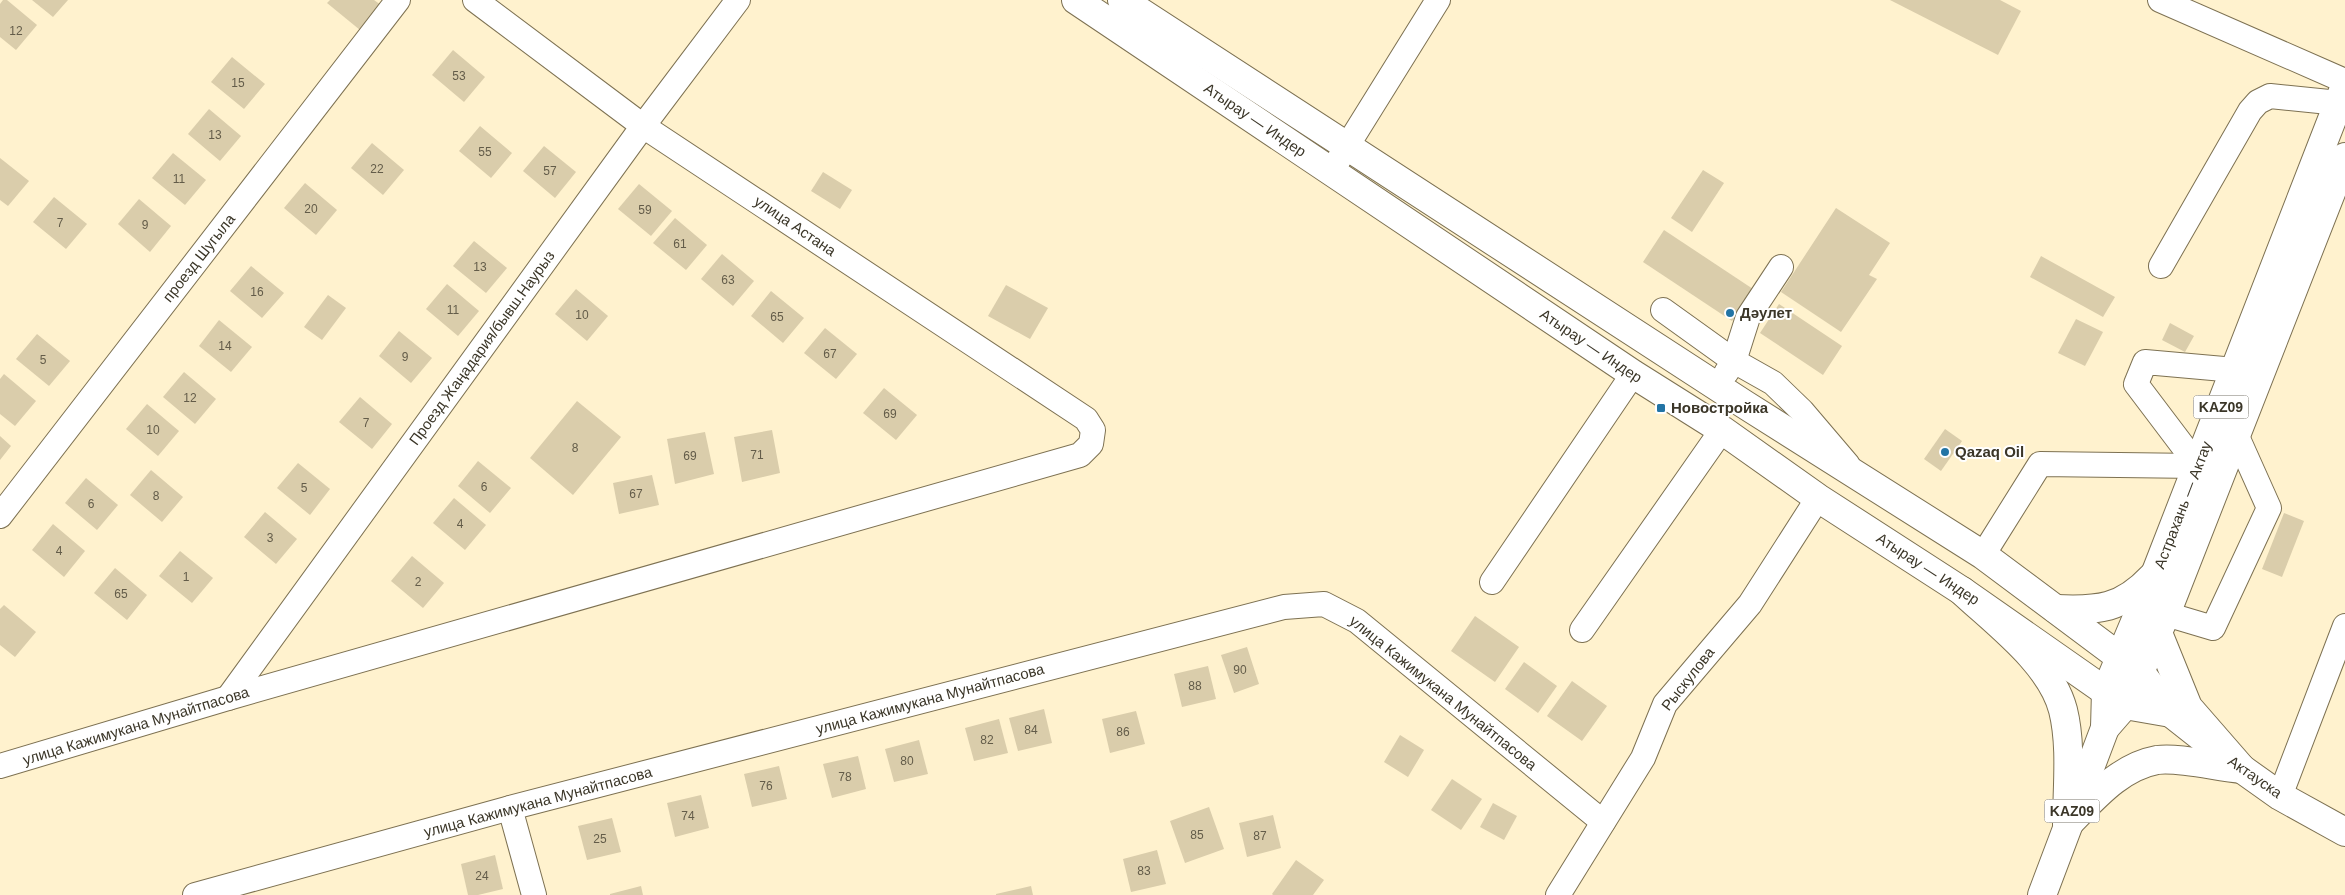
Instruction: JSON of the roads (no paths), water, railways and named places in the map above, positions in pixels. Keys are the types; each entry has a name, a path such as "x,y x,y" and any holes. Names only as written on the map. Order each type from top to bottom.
{"main road":[{"name":"Атырау — Индер","path":"1076,0 1126,8 1347,145 1719,387 1983,555 2131,665"},
{"name":"Атырау — Индер","path":"1126,8 1331,172 1633,374 1722,430 1818,498 1962,591 2116,698"},
{"name":"Астрахань — Актау","path":"2042,895 2116,698 2131,665 2156,572 2343,90"},
{"name":"Астрахань — Актау","path":"2131,665 2162,624 2235,432 2345,157"},
{"path":"2056,609 2082,611 2116,604 2137,593 2156,572"},
{"path":"1962,591 2017,642 2038,665 2054,688 2063,710 2067,746 2067,825"},
{"path":"2162,624 2188,707 2242,769"},
{"name":"Актауска","path":"2131,665 2171,713 2242,769 2280,796 2345,832"},
{"name":"Актауска","path":"2116,698 2171,713"},
{"path":"2067,825 2112,780 2157,760 2242,769"}],"street":[{"name":"проезд Шугыла","path":"0,516 398,0"},
{"name":"улица Астана","path":"475,0 643,126 1086,419 1093,430 1090,444 1080,455"},
{"name":"Проезд Жаңадария/бывш.Наурыз","path":"228,698 643,126 738,0"},
{"path":"1331,172 1438,0"},
{"path":"2160,0 2343,90"},
{"path":"2161,266 2250,111 2258,102 2270,96 2343,90"},
{"path":"1719,387 1734,361 1748,317 1781,266"},
{"path":"1663,310 1734,361 1773,383 1802,411 1857,475"},
{"path":"2198,466 2136,384 2145,362 2235,370"},
{"path":"1492,582 1633,374"},
{"path":"1582,630 1722,430"},
{"path":"2162,624 2213,628 2269,508 2235,432"},
{"name":"улица Кажимукана Мунайтпасова","path":"0,766 228,698 1080,455"},
{"path":"1983,555 2040,464 2198,466"},
{"name":"Рыскулова","path":"1558,895 1643,758 1665,704 1750,604 1818,498"},
{"name":"улица Кажимукана Мунайтпасова","path":"195,895 510,808 1284,607 1324,604 1358,621 1603,822"},
{"path":"2280,796 2345,626"},
{"path":"510,808 534,895"}],"place":[{"name":"Дәулет","path":"1730,313"},
{"name":"Новостройка","path":"1661,408"},
{"name":"Qazaq Oil","path":"1945,452"}]}
